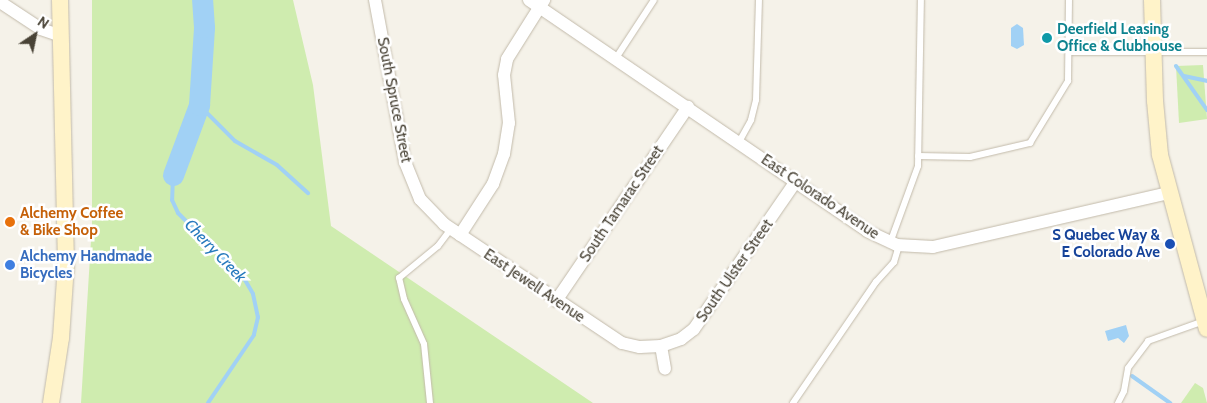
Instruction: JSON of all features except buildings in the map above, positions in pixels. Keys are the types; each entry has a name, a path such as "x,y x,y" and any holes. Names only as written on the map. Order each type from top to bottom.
{"street":[{"path":"51,403 61,338 66,257 60,0"},
{"name":"South Spruce Street","path":"375,0 405,162 420,199"},
{"path":"1152,0 1158,137 1168,193 1206,325"},
{"path":"0,2 41,29 61,36"},
{"path":"456,232 499,170 508,130 506,64 538,2"},
{"name":"East Colorado Avenue","path":"538,2 616,58 796,181 895,244"},
{"name":"South Tamarac Street","path":"556,301 688,107"},
{"name":"South Ulster Street","path":"661,346 681,338 699,323 796,181"},
{"path":"895,244 929,247 1168,193"},
{"name":"East Jewell Avenue","path":"420,199 456,232 556,301 622,343 640,348 661,346"},
{"path":"661,346 665,369"}],"lane":[{"path":"616,58 654,0"},
{"path":"739,142 756,103 759,0"},
{"path":"793,403 872,287 894,262 895,244 915,175 918,156 921,0"},
{"path":"918,156 970,157 1028,145 1068,83 1070,52 1069,0"},
{"path":"1070,52 1207,52"},
{"path":"430,403 424,344 404,299 399,278 456,232"},
{"path":"1118,403 1124,391 1128,368 1148,341 1206,325"}],"green space":[{"path":"92,0 293,0 313,85 331,226 593,403 81,403 92,224"},
{"path":"1203,65 1207,119 1179,123 1176,66"},
{"path":"1195,383 1203,388 1207,403 1181,403"}],"water":[{"path":"1017,24 1023,28 1024,45 1017,49 1011,46 1011,28"},
{"path":"1126,325 1129,336 1124,343 1118,338 1108,341 1105,331"}],"waterway":[{"name":"Cherry Creek","path":"173,175 199,105 204,27 202,0"},
{"path":"1176,66 1207,110"},
{"path":"1184,76 1207,81"},
{"path":"199,105 235,141 277,165 308,193"},
{"name":"Cherry Creek","path":"173,175 172,200 178,213 245,280 253,294 258,317 254,335 208,403"},
{"path":"1132,376 1170,403"}],"place":[{"name":"Deerfield Leasing Office & Clubhouse","path":"1047,38"},
{"name":"Alchemy Coffee & Bike Shop","path":"10,222"},
{"name":"S Quebec Way & E Colorado Ave","path":"1170,244"},
{"name":"Alchemy Handmade Bicycles","path":"10,265"}]}
